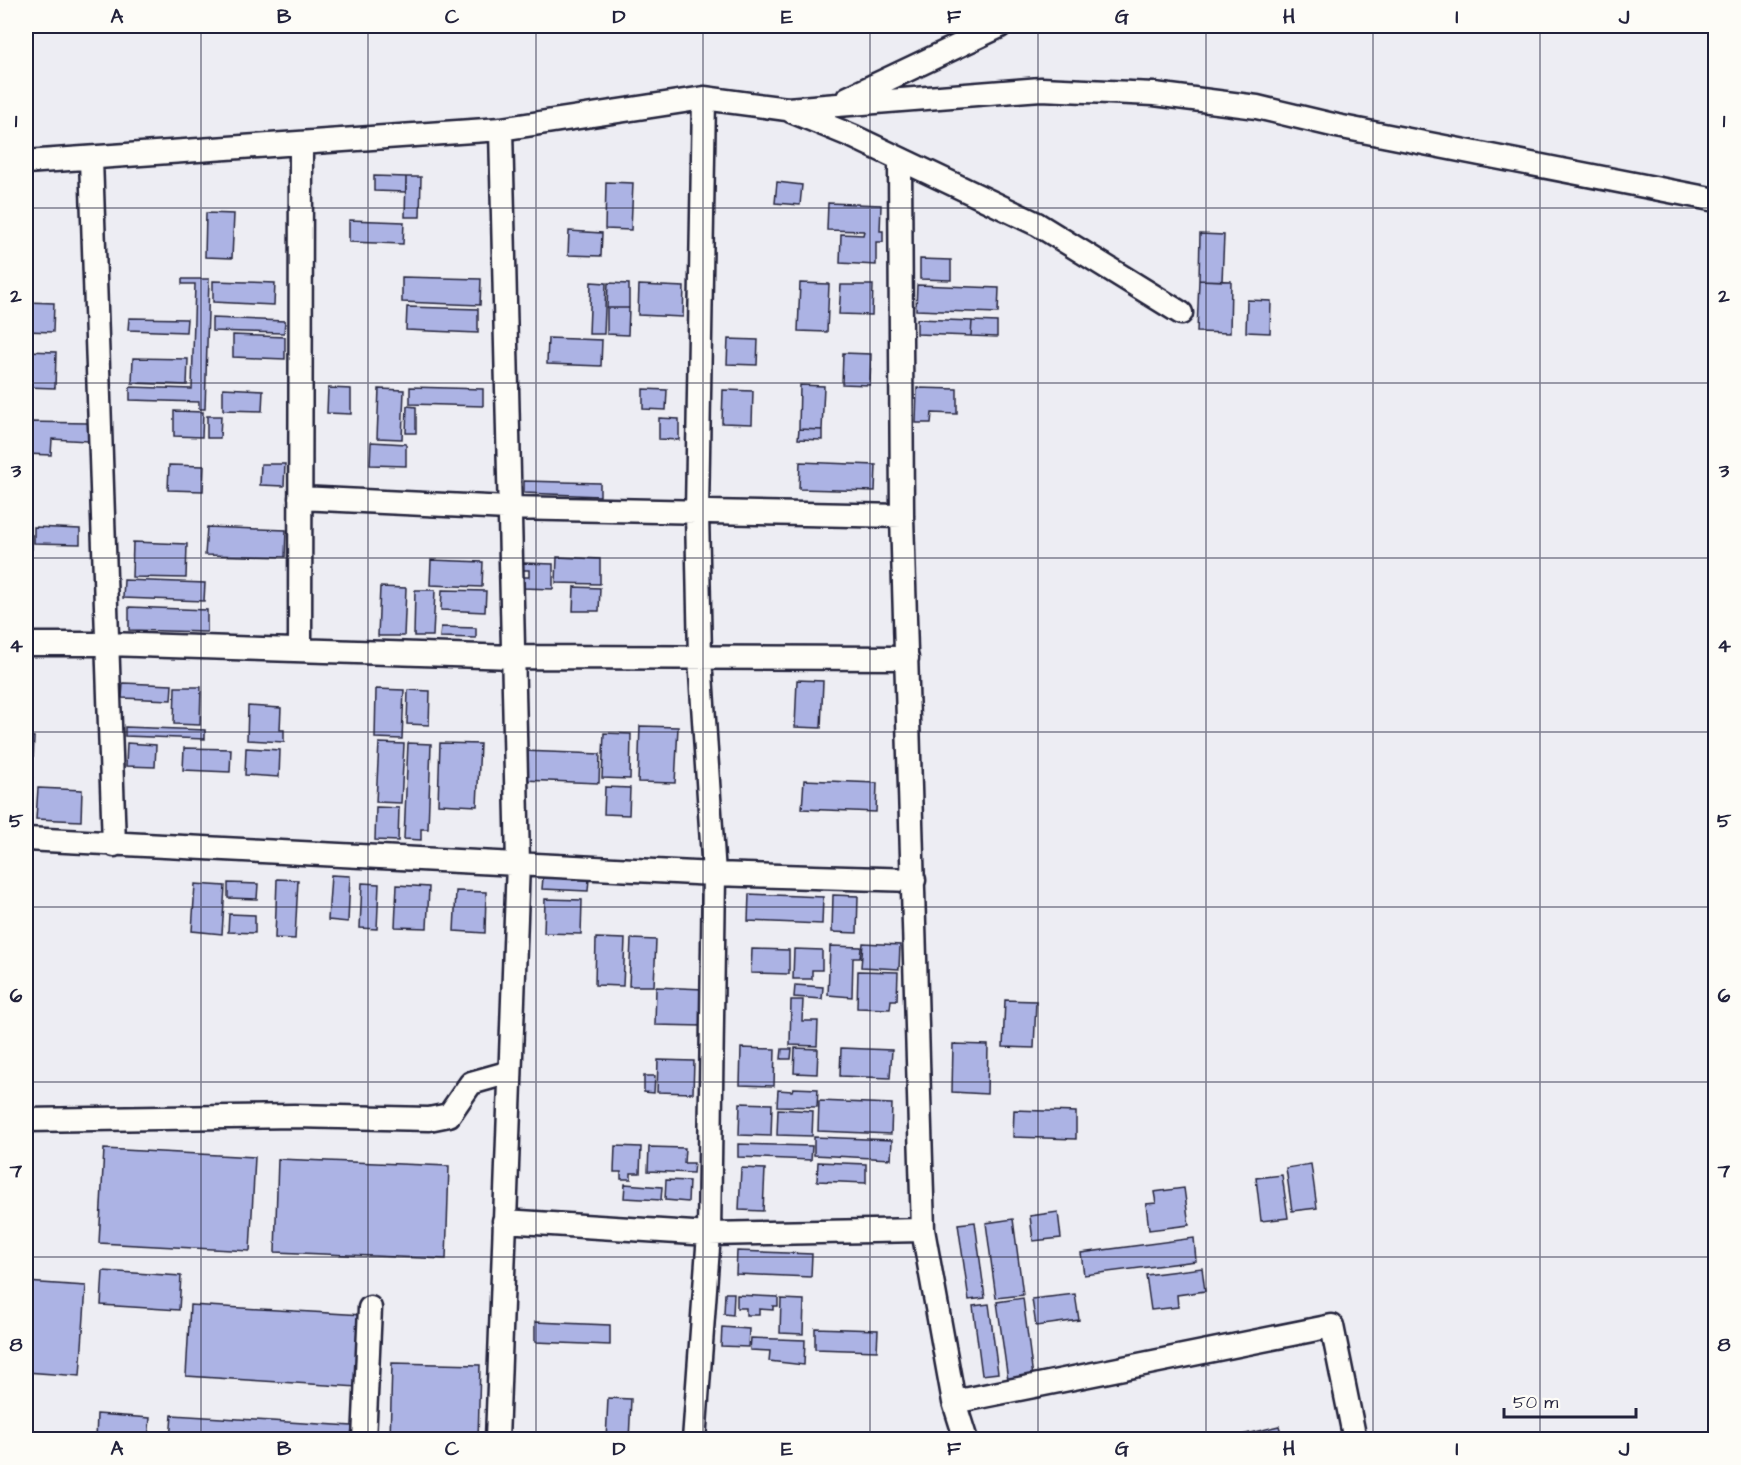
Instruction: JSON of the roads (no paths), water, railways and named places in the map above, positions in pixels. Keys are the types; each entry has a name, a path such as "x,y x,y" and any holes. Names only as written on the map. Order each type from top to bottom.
{"street":[{"path":"833,105 1000,26"},
{"path":"26,162 501,129 704,98 787,109 1041,89 1154,94 1257,107 1337,126 1716,200"},
{"path":"694,1440 709,1234 714,874 700,658 697,512 704,98"},
{"path":"787,109 852,136 1036,225 1181,313"},
{"path":"497,1440 518,863 501,129"},
{"path":"300,650 301,144"},
{"path":"91,159 114,845"},
{"path":"900,161 902,516 923,1230 954,1401 966,1440"},
{"path":"300,498 508,508 902,516"},
{"path":"26,645 107,644 514,657 907,658"},
{"path":"26,839 714,874 914,880"},
{"path":"26,1120 294,1116 429,1119 449,1115 471,1083 510,1072"},
{"path":"504,1221 709,1234 923,1230"},
{"path":"364,1440 370,1308"},
{"path":"954,1401 1332,1326 1355,1440"}]}
